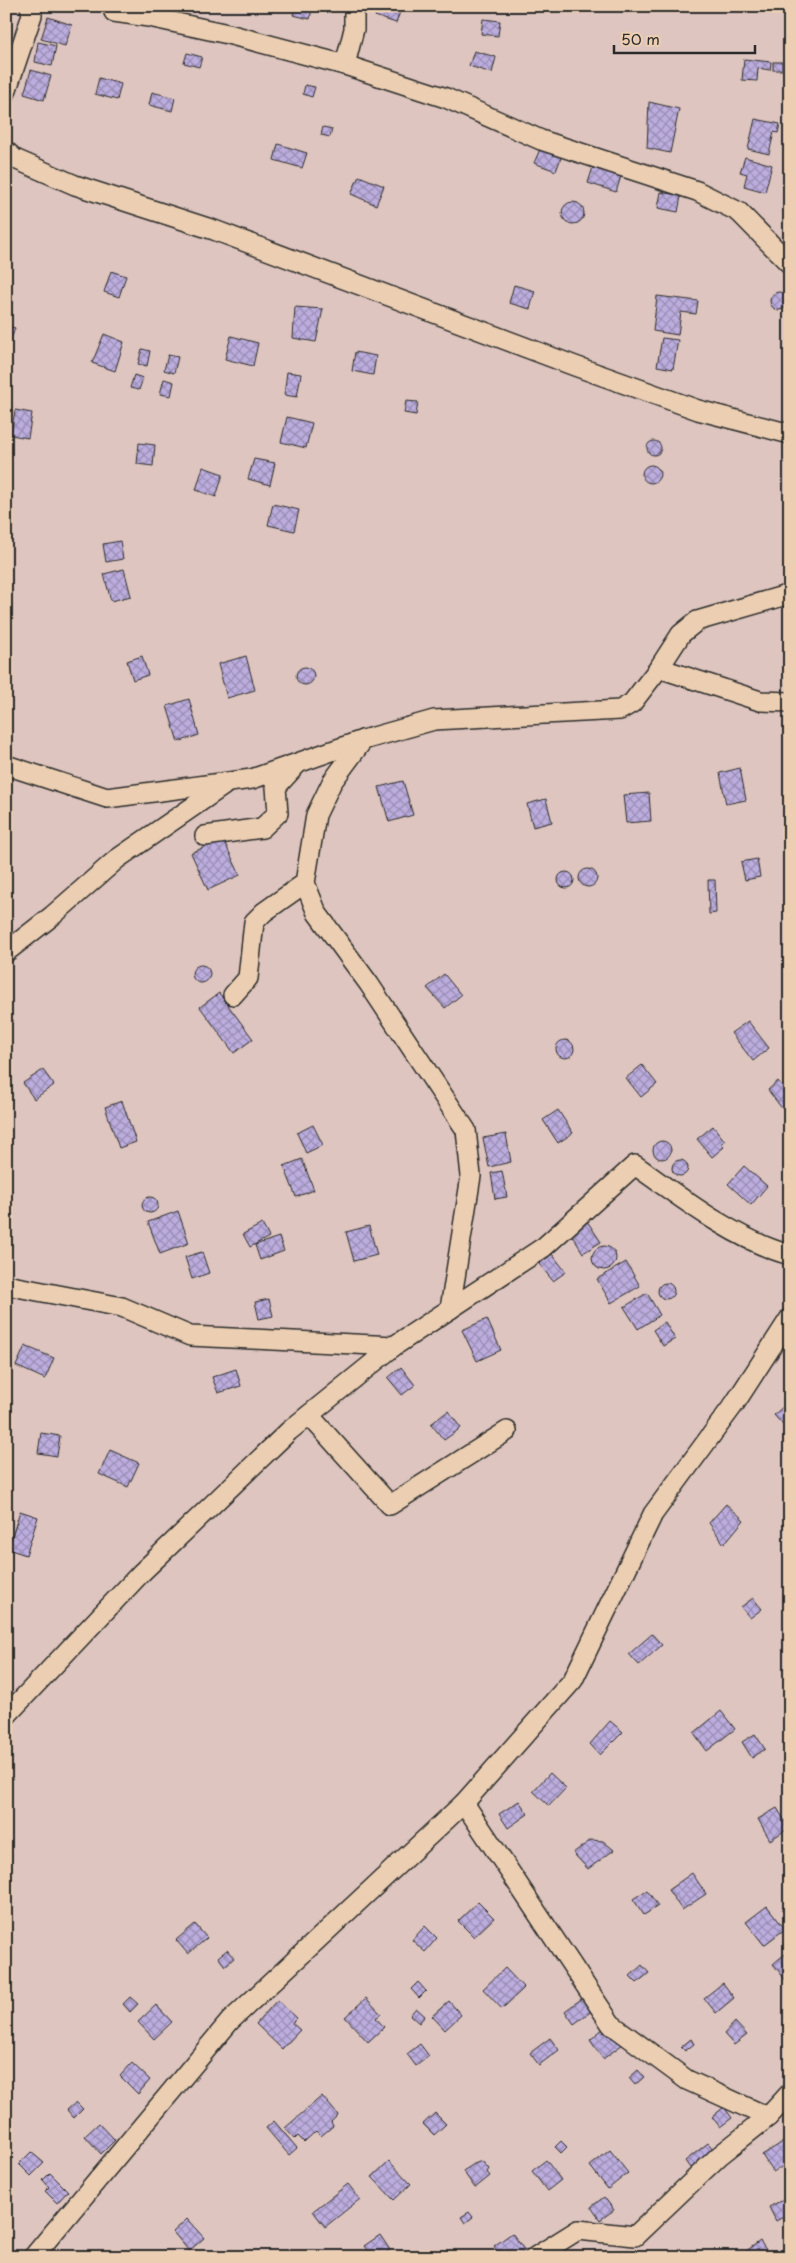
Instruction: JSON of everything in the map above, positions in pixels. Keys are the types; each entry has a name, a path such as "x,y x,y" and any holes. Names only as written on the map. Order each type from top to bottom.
{"street":[{"path":"6,92 32,15 30,6"},
{"path":"345,65 354,29 354,6"},
{"path":"114,12 149,17 228,34 345,65 446,98 541,140 697,191 739,212 790,264"},
{"path":"6,151 15,159 75,185 214,230 602,376 698,410 790,434"},
{"path":"6,765 107,798 252,779 363,740 434,720 620,710 632,703 660,668 681,634 697,621 790,594"},
{"path":"660,668 760,701 790,702"},
{"path":"363,740 332,782 316,815 304,883 318,913 369,984 466,1130 471,1176 450,1309"},
{"path":"205,836 262,828 278,813 276,787 297,764"},
{"path":"6,952 52,916 117,859 227,783"},
{"path":"234,995 248,978 254,922 264,912 304,883"},
{"path":"6,1716 141,1573 309,1415 394,1346 544,1246 635,1165 700,1212 772,1250 790,1255"},
{"path":"6,1285 122,1307 190,1336 394,1346"},
{"path":"33,2257 230,2021 464,1803 573,1680 653,1514 735,1403 790,1318"},
{"path":"309,1415 390,1505 507,1431"},
{"path":"464,1803 611,2024 687,2080 768,2117"},
{"path":"535,2257 578,2230 635,2236 719,2156 768,2117 790,2093"}],"building":[{"path":"295,6 312,8 310,19 293,15"},
{"path":"378,6 391,6 401,9 396,23 375,16"},
{"path":"48,17 72,25 65,46 41,39"},
{"path":"483,19 500,21 498,36 481,34"},
{"path":"38,42 56,46 52,66 35,62"},
{"path":"474,51 496,57 492,73 469,66"},
{"path":"187,53 202,57 199,67 184,63"},
{"path":"744,59 771,62 770,70 758,68 757,81 742,80"},
{"path":"773,62 782,62 782,70 773,70"},
{"path":"31,70 51,76 44,100 24,94"},
{"path":"99,78 121,84 117,100 95,94"},
{"path":"305,85 315,87 312,97 303,94"},
{"path":"152,92 175,98 172,111 149,105"},
{"path":"649,102 679,109 670,153 647,148"},
{"path":"755,119 780,124 778,133 774,132 769,154 748,149"},
{"path":"323,127 332,129 330,137 321,135"},
{"path":"278,144 307,153 302,168 274,160"},
{"path":"541,147 562,155 556,171 534,163"},
{"path":"745,157 772,165 765,192 744,186 747,174 740,172"},
{"path":"594,164 622,173 616,192 588,183"},
{"path":"359,176 384,186 376,205 351,194"},
{"path":"661,192 681,196 678,212 658,208"},
{"path":"573,202 581,205 584,213 581,221 573,224 565,221 562,213 565,205"},
{"path":"111,271 126,276 119,297 104,292"},
{"path":"514,285 535,291 530,309 509,303"},
{"path":"779,292 785,295 788,301 785,307 779,310 773,307 770,301 773,295"},
{"path":"657,296 698,301 696,314 681,312 678,335 653,331"},
{"path":"295,307 323,309 316,342 293,338"},
{"path":"6,325 15,328 9,345 6,345"},
{"path":"104,334 124,342 115,371 92,363"},
{"path":"231,336 258,343 253,366 225,359"},
{"path":"662,338 678,340 673,369 657,366"},
{"path":"142,349 150,351 147,366 138,364"},
{"path":"355,352 376,356 373,375 352,371"},
{"path":"168,355 178,357 174,373 164,370"},
{"path":"287,372 301,374 297,397 284,395"},
{"path":"134,375 143,378 139,390 130,388"},
{"path":"164,379 174,382 171,396 160,394"},
{"path":"406,401 418,402 416,415 404,413"},
{"path":"15,410 32,413 28,438 11,435"},
{"path":"287,417 312,423 306,448 281,442"},
{"path":"654,441 659,443 661,448 659,453 654,455 649,453 647,448 649,443"},
{"path":"139,443 155,445 153,466 137,464"},
{"path":"254,459 275,463 270,485 248,479"},
{"path":"647,465 655,465 660,470 658,481 647,483 642,478 642,470"},
{"path":"203,467 223,474 216,497 196,490"},
{"path":"273,504 299,510 294,531 268,525"},
{"path":"120,541 123,559 106,562 103,544"},
{"path":"124,569 131,596 111,601 104,574"},
{"path":"142,656 148,675 133,680 127,661"},
{"path":"246,656 255,690 227,698 218,664"},
{"path":"305,667 311,670 314,676 311,682 305,685 299,682 296,676 299,670"},
{"path":"189,699 199,735 178,742 167,706"},
{"path":"740,768 746,800 726,804 720,773"},
{"path":"403,781 413,815 389,822 379,787"},
{"path":"649,793 651,821 626,823 623,795"},
{"path":"546,799 552,822 533,827 527,804"},
{"path":"223,839 240,875 208,890 191,853"},
{"path":"757,859 760,877 745,880 741,862"},
{"path":"588,869 594,872 597,878 594,884 588,887 582,884 579,878 582,872"},
{"path":"563,872 569,872 574,877 572,886 563,888 558,883 558,877"},
{"path":"708,880 715,880 716,913 709,914"},
{"path":"201,965 207,968 210,974 207,980 201,983 195,980 192,974 195,968"},
{"path":"444,974 461,995 445,1008 427,988"},
{"path":"219,993 253,1039 234,1053 200,1007"},
{"path":"748,1021 769,1048 753,1061 731,1033"},
{"path":"565,1040 571,1043 574,1049 571,1055 565,1058 559,1055 556,1049 559,1043"},
{"path":"642,1065 657,1084 641,1097 626,1078"},
{"path":"43,1070 54,1085 34,1099 23,1083"},
{"path":"778,1081 790,1096 790,1113 787,1115 768,1090"},
{"path":"122,1101 136,1142 119,1148 105,1107"},
{"path":"558,1110 573,1133 558,1143 543,1120"},
{"path":"790,1118 790,1132 783,1123"},
{"path":"313,1125 323,1145 306,1153 297,1133"},
{"path":"713,1126 725,1141 721,1144 724,1147 712,1157 697,1139"},
{"path":"506,1134 511,1162 489,1167 483,1138"},
{"path":"662,1141 668,1144 671,1150 668,1156 662,1159 656,1156 653,1150 656,1144"},
{"path":"302,1159 314,1190 296,1197 284,1166"},
{"path":"680,1160 688,1168 680,1176 672,1168"},
{"path":"744,1166 767,1186 751,1205 728,1184"},
{"path":"502,1171 507,1197 495,1199 491,1173"},
{"path":"150,1197 156,1199 158,1205 156,1211 150,1213 144,1211 142,1205 144,1199"},
{"path":"178,1211 189,1243 160,1254 148,1222"},
{"path":"587,1221 601,1242 583,1253 570,1232"},
{"path":"262,1224 269,1237 250,1247 243,1234"},
{"path":"369,1226 377,1255 354,1261 346,1232"},
{"path":"279,1237 284,1251 260,1260 255,1245"},
{"path":"599,1246 609,1246 616,1253 616,1263 609,1270 599,1270 592,1263 592,1253"},
{"path":"202,1252 209,1273 192,1279 185,1257"},
{"path":"552,1254 566,1272 553,1281 539,1264"},
{"path":"626,1262 640,1286 611,1303 597,1279"},
{"path":"666,1283 674,1291 666,1299 658,1291"},
{"path":"647,1293 660,1315 638,1329 624,1307"},
{"path":"269,1299 273,1316 259,1319 255,1302"},
{"path":"487,1319 501,1350 477,1361 462,1330"},
{"path":"665,1322 675,1339 663,1346 653,1330"},
{"path":"25,1346 54,1358 45,1379 16,1366"},
{"path":"401,1367 415,1385 402,1395 388,1378"},
{"path":"236,1369 241,1386 218,1393 212,1377"},
{"path":"787,1403 790,1406 790,1433 774,1415"},
{"path":"448,1411 461,1428 444,1440 431,1424"},
{"path":"41,1433 60,1436 57,1456 38,1453"},
{"path":"110,1450 139,1463 128,1487 99,1474"},
{"path":"726,1504 744,1520 724,1544 709,1523"},
{"path":"20,1511 38,1517 26,1555 8,1549"},
{"path":"753,1598 762,1609 750,1618 741,1607"},
{"path":"652,1634 662,1645 639,1665 629,1654"},
{"path":"721,1711 735,1729 707,1751 694,1733"},
{"path":"610,1721 623,1732 600,1755 590,1744"},
{"path":"755,1734 765,1749 752,1758 742,1742"},
{"path":"550,1773 566,1788 549,1806 533,1791"},
{"path":"519,1801 528,1814 508,1828 499,1814"},
{"path":"777,1808 789,1828 770,1840 758,1819"},
{"path":"591,1840 603,1841 614,1850 588,1869 573,1853"},
{"path":"692,1873 706,1894 682,1910 668,1890"},
{"path":"647,1890 658,1906 644,1915 633,1899"},
{"path":"478,1902 494,1918 474,1937 458,1921"},
{"path":"767,1906 785,1929 764,1945 746,1922"},
{"path":"195,1924 207,1938 188,1954 176,1940"},
{"path":"425,1926 437,1938 425,1952 412,1940"},
{"path":"227,1950 234,1958 225,1966 218,1957"},
{"path":"786,1953 790,1958 788,1983 773,1964"},
{"path":"642,1965 649,1973 637,1983 630,1976"},
{"path":"505,1968 524,1988 502,2009 483,1989"},
{"path":"418,1982 426,1991 419,1998 411,1989"},
{"path":"723,1983 734,1998 716,2013 704,1998"},
{"path":"130,1997 138,2004 130,2012 123,2004"},
{"path":"584,1997 593,2010 574,2024 565,2011"},
{"path":"366,1998 381,2014 376,2018 384,2027 368,2042 345,2017"},
{"path":"277,2000 297,2018 292,2023 300,2030 282,2049 256,2024"},
{"path":"449,2001 461,2015 445,2030 432,2016"},
{"path":"156,2005 172,2022 154,2039 138,2022"},
{"path":"416,2008 425,2016 419,2023 410,2015"},
{"path":"735,2022 747,2035 734,2045 724,2034"},
{"path":"606,2026 623,2044 603,2059 590,2040"},
{"path":"550,2038 559,2050 539,2065 530,2053"},
{"path":"691,2039 694,2044 685,2051 681,2047"},
{"path":"420,2044 429,2056 416,2066 407,2054"},
{"path":"132,2063 150,2080 138,2094 120,2076"},
{"path":"638,2070 644,2077 635,2085 629,2078"},
{"path":"322,2096 338,2115 331,2122 333,2126 321,2136 316,2131 304,2142 298,2136 295,2139 285,2128"},
{"path":"76,2102 83,2109 74,2118 67,2110"},
{"path":"724,2107 732,2118 720,2127 712,2117"},
{"path":"435,2113 446,2124 434,2135 423,2124"},
{"path":"274,2121 297,2148 289,2155 266,2128"},
{"path":"99,2123 115,2140 101,2154 85,2136"},
{"path":"561,2141 567,2147 561,2153 555,2147"},
{"path":"783,2142 790,2152 790,2162 773,2172 762,2155"},
{"path":"708,2143 719,2156 695,2175 685,2161"},
{"path":"610,2150 628,2173 608,2189 590,2166"},
{"path":"31,2152 44,2163 31,2176 19,2164"},
{"path":"546,2160 561,2180 547,2191 532,2171"},
{"path":"389,2161 411,2184 394,2200 372,2177"},
{"path":"482,2161 489,2169 487,2172 490,2176 475,2188 463,2171"},
{"path":"50,2173 68,2191 57,2203 45,2191 49,2187 43,2180"},
{"path":"348,2184 360,2199 325,2227 313,2211"},
{"path":"790,2196 790,2213 776,2221 769,2207"},
{"path":"604,2197 614,2210 600,2220 591,2207"},
{"path":"469,2212 473,2217 465,2223 461,2217"},
{"path":"187,2219 204,2238 189,2251 173,2232"},
{"path":"512,2233 525,2251 517,2257 501,2257 494,2246"},
{"path":"380,2235 390,2250 380,2257 372,2257 364,2246"},
{"path":"760,2241 771,2257 744,2257 742,2254"}]}
